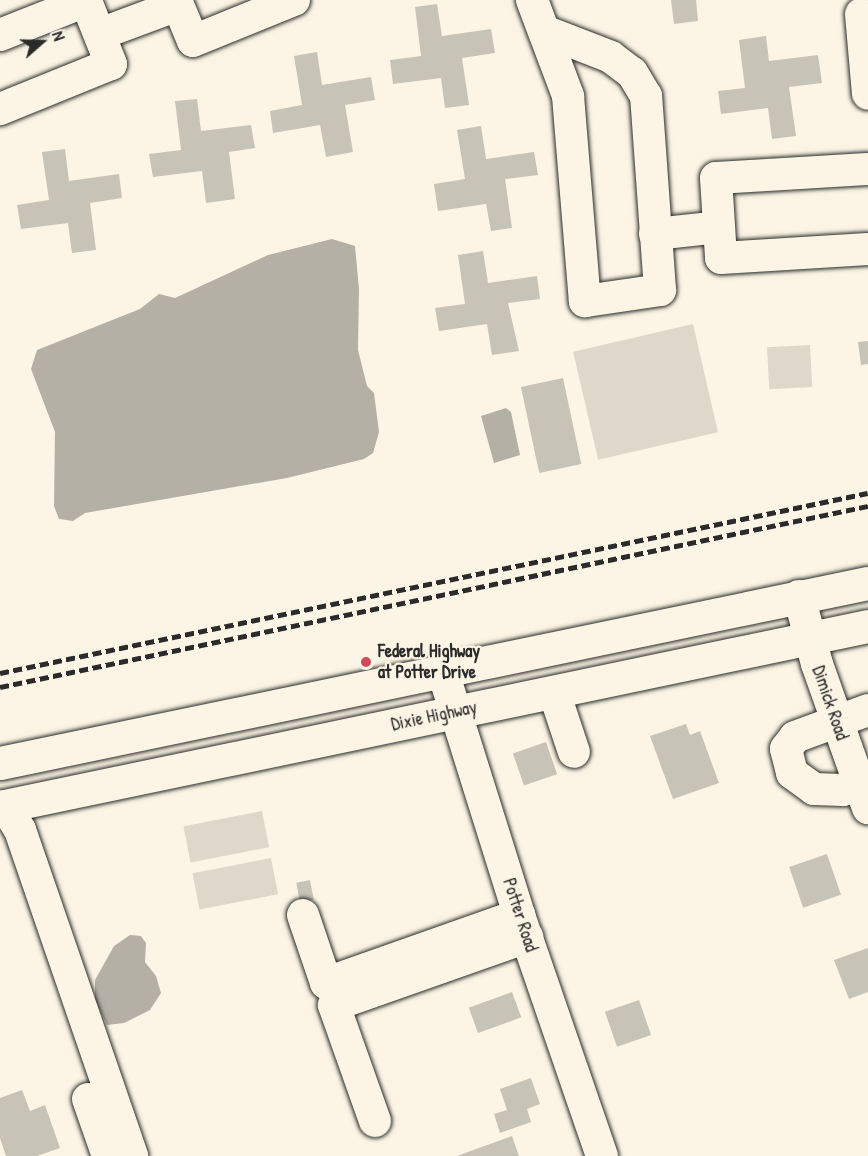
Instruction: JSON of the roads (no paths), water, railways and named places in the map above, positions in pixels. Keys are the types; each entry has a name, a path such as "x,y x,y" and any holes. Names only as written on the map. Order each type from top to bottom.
{"main road":[{"path":"0,763 868,583"},
{"name":"Dixie Highway","path":"1,812 455,712 868,626"}],"street":[{"path":"100,34 177,3 193,40 294,0"},
{"path":"532,0 568,96 585,301 660,290 645,96 632,73 611,57 544,31"},
{"path":"0,35 86,1 111,64 0,109"},
{"path":"861,14 868,94"},
{"path":"868,169 716,178 721,258 868,249"},
{"path":"656,234 719,227"},
{"name":"Dimick Road","path":"799,596 836,721 864,792"},
{"name":"Potter Road","path":"443,672 523,926 602,1156"},
{"path":"554,692 574,752"},
{"path":"864,792 814,789 792,773 785,756 795,737 868,710"},
{"path":"1,812 108,1156"},
{"path":"1,812 20,830 132,1156"},
{"path":"303,915 375,1121"},
{"path":"330,994 523,926"}],"railway":[{"path":"0,673 868,493"},
{"path":"0,687 868,506"}],"place":[{"name":"Federal Highway at Potter Drive","path":"366,662"}]}
